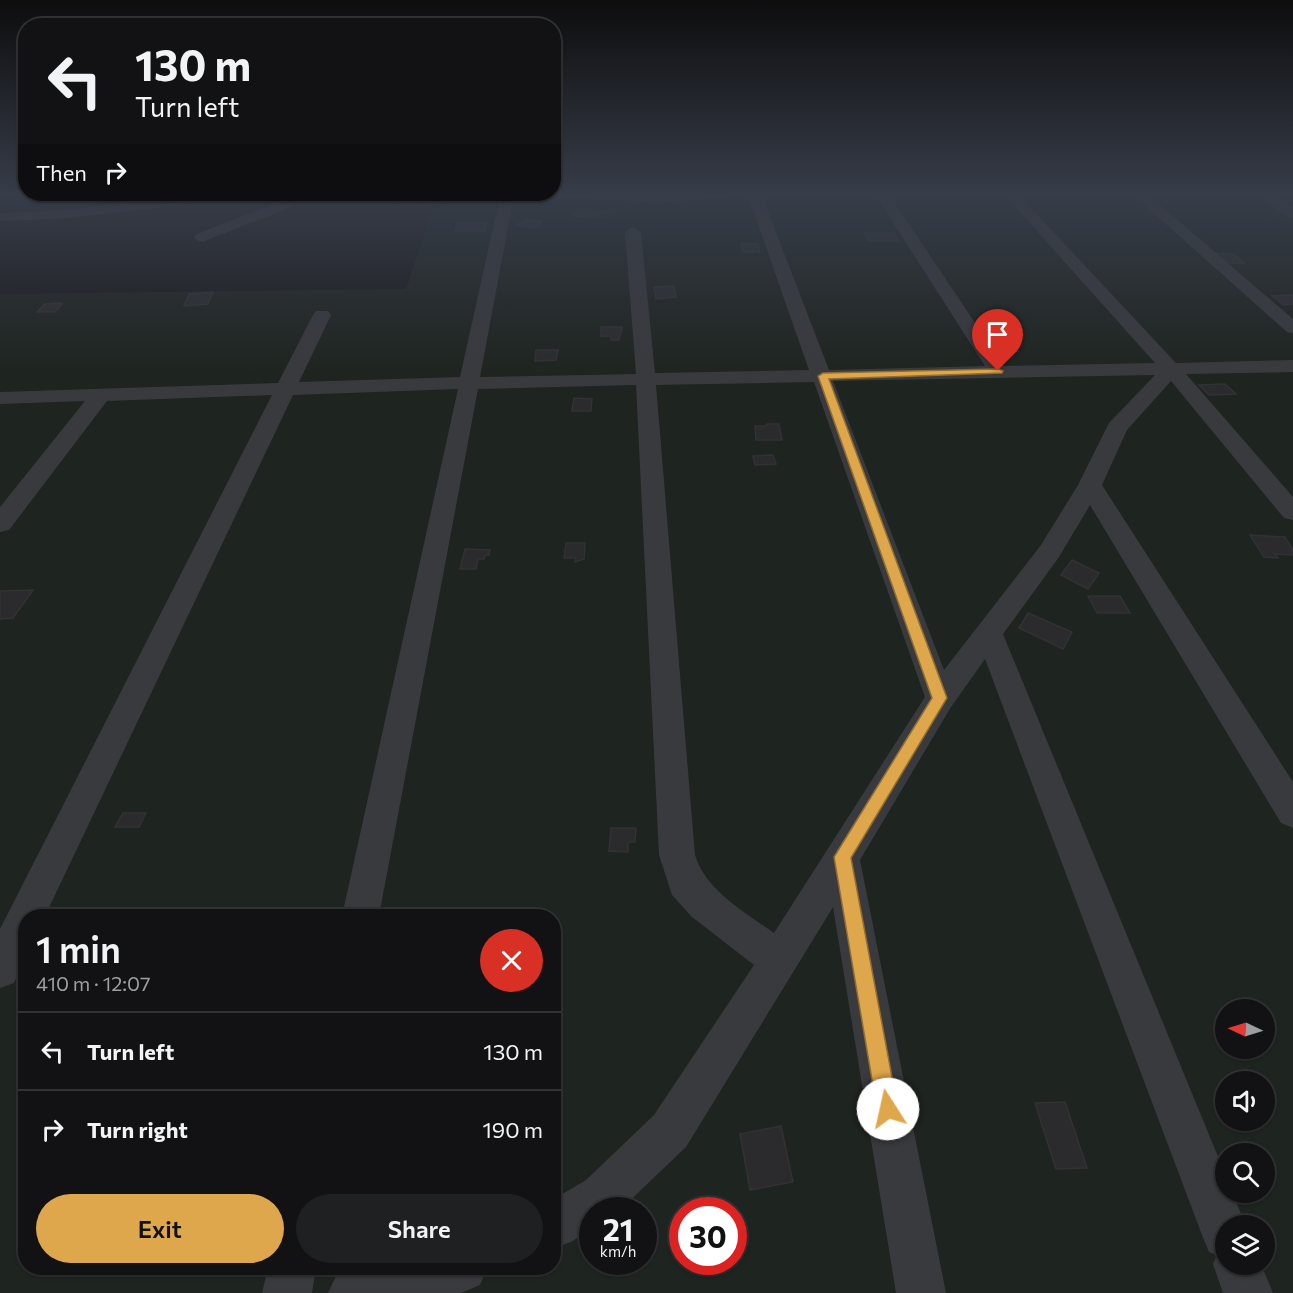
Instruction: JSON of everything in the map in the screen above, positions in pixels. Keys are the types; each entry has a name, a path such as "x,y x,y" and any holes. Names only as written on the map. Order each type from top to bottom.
{"street":[{"path":"362,909 495,253"},
{"path":"635,253 646,379 677,855 685,882 705,904 779,961"},
{"path":"777,253 940,698"},
{"path":"921,253 998,371"},
{"path":"1065,253 1171,369 1293,512"},
{"path":"1207,253 1293,328"},
{"path":"30,909 322,315"},
{"path":"0,398 99,397 467,383 1293,366"},
{"path":"561,1221 602,1197 670,1131 779,961 940,698 990,635 1050,551 1090,484 1117,428 1171,369"},
{"path":"0,524 99,397"},
{"path":"1090,484 1293,812"},
{"path":"990,635 1218,1215"},
{"path":"842,857 921,1293"},
{"path":"0,969 18,933"},
{"path":"286,1293 290,1275"},
{"path":"353,1293 429,1281 445,1275"},
{"path":"1241,1275 1248,1293"}],"shaded area":[{"path":"418,253 1293,253 1293,1293 0,1293 0,294 406,289"}],"building":[{"path":"1211,253 1234,254 1244,263 1228,263 1224,259 1218,259"},
{"path":"674,286 676,297 656,299 654,287"},
{"path":"213,292 208,304 184,306 189,294"},
{"path":"1293,295 1293,304 1284,305 1272,296"},
{"path":"45,304 62,304 55,312 37,312"},
{"path":"601,327 622,327 619,340 611,340 611,336 601,336"},
{"path":"536,350 558,350 556,360 535,361"},
{"path":"1225,384 1236,394 1209,395 1199,385"},
{"path":"574,398 592,399 591,411 572,411"},
{"path":"767,424 779,424 782,440 756,440 755,426 767,426"},
{"path":"773,455 776,464 755,465 753,456"},
{"path":"1250,535 1285,537 1293,550 1293,555 1275,554 1278,558 1264,557"},
{"path":"566,543 585,543 584,559 575,562 576,558 564,558"},
{"path":"465,549 490,550 489,555 485,555 484,559 478,559 476,569 460,569"},
{"path":"1072,560 1099,573 1088,589 1061,575"},
{"path":"33,590 13,618 0,619 0,591"},
{"path":"1088,596 1120,596 1130,613 1097,613"},
{"path":"1028,613 1072,632 1063,649 1019,628"},
{"path":"123,813 146,813 139,827 115,827"},
{"path":"611,828 636,828 635,842 628,842 628,852 609,851"},
{"path":"1065,1102 1087,1168 1056,1169 1035,1103"},
{"path":"781,1126 793,1182 750,1190 740,1134"}],"route":[{"path":"888,1109 842,857 940,698 823,376 998,371"}]}
